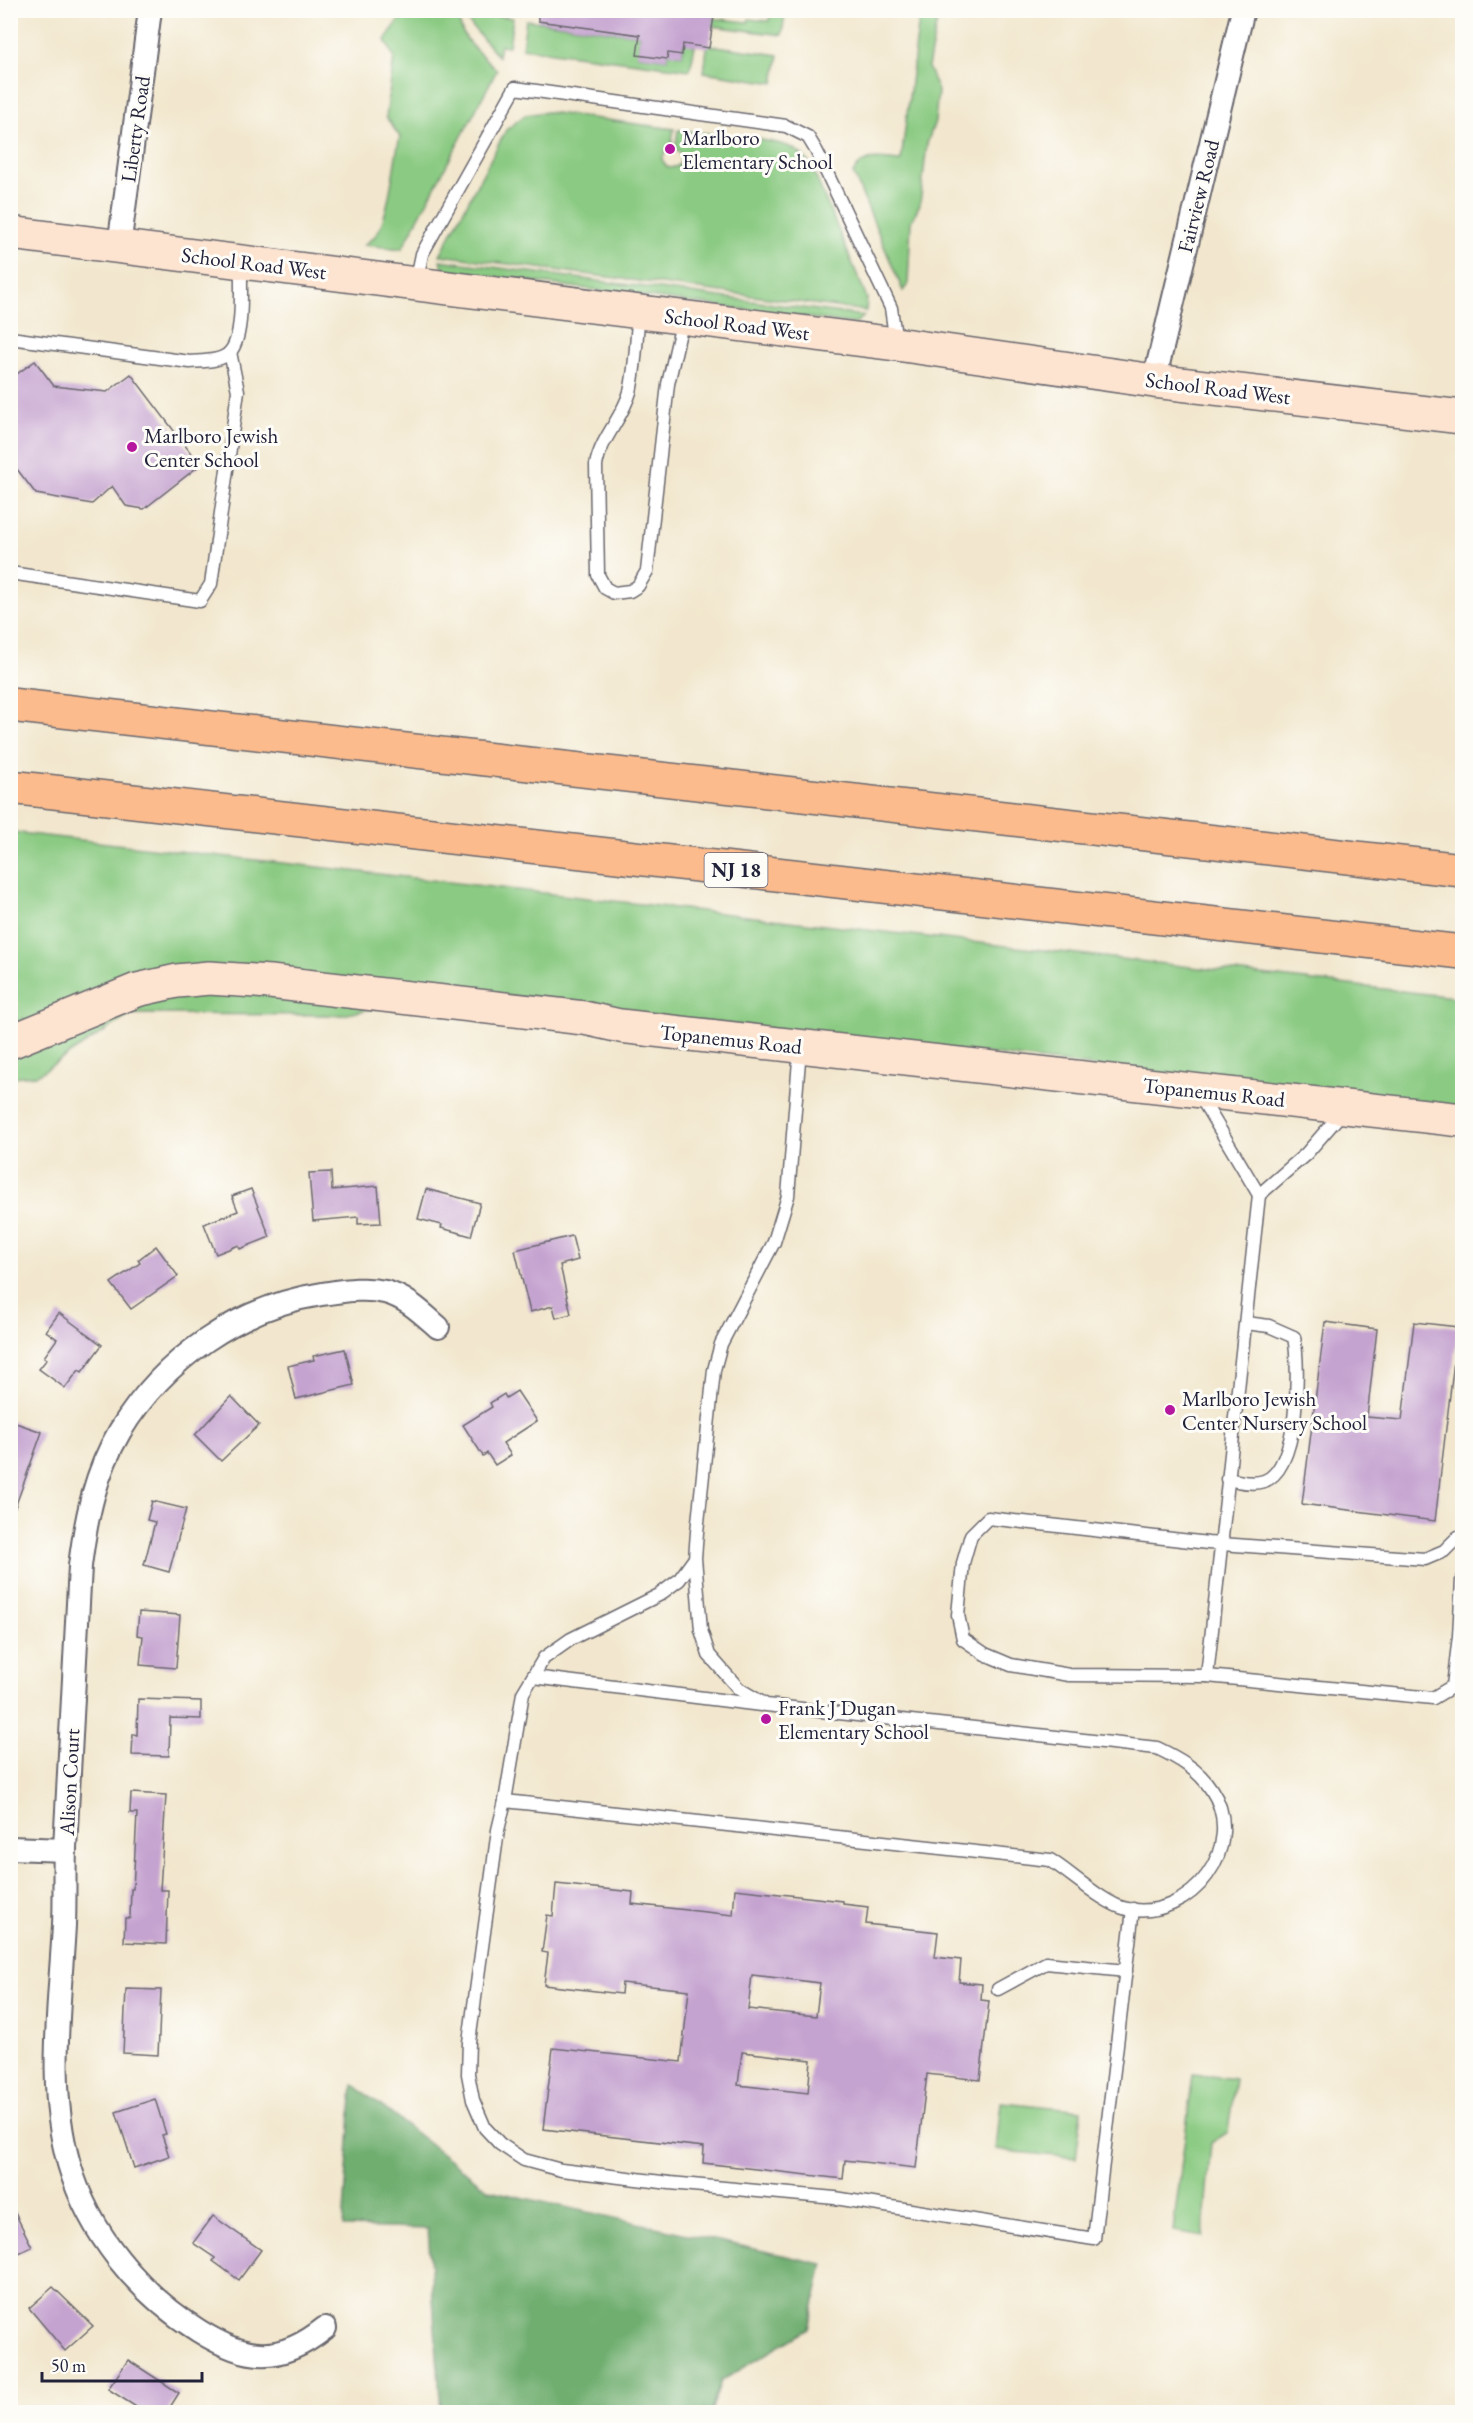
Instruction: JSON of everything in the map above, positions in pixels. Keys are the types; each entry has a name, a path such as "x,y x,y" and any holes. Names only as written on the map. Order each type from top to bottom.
{"highway":[{"path":"10,705 1462,870"},
{"name":"NJ 18","path":"10,787 1462,952"}],"street":[{"name":"Liberty Road","path":"119,247 150,10"},
{"name":"Fairview Road","path":"1154,381 1243,10"},
{"name":"School Road West","path":"10,232 896,344 1154,381 1462,417"},
{"name":"Topanemus Road","path":"10,1042 137,990 177,981 208,978 270,982 584,1018 620,1026 801,1047 1462,1120"},
{"name":"Alison Court","path":"325,2328 312,2339 287,2352 254,2354 237,2350 184,2322 151,2295 119,2261 94,2223 69,2166 58,2107 57,2062 65,1850 84,1528 105,1460 140,1402 171,1368 214,1334 253,1314 298,1298 351,1290 385,1292 410,1303 438,1327"},
{"path":"10,1848 65,1850"}],"lane":[{"path":"416,283 422,254 515,88 786,126 808,137 891,308 896,344"},
{"path":"10,573 201,601 211,584 238,391 230,352 239,331 241,262"},
{"path":"639,312 630,392 623,410 599,449 596,465 598,575 605,588 614,593 630,591 638,586 647,571 668,384 683,318"},
{"path":"10,338 190,362 216,360 230,352"},
{"path":"766,1705 739,1689 709,1655 701,1630 695,1558 714,1370 721,1344 774,1242 788,1196 801,1047"},
{"path":"1196,1089 1259,1195 1227,1479 1208,1676"},
{"path":"1259,1195 1306,1154 1347,1107"},
{"path":"1227,1479 1251,1483 1266,1480 1281,1468 1290,1446 1298,1358 1294,1337 1269,1326 1246,1323"},
{"path":"1462,1538 1458,1537 1444,1551 1425,1559 1221,1544 988,1518 971,1535 963,1563 958,1615 963,1639 986,1654 1011,1665 1069,1675 1208,1676 1432,1698 1453,1686 1462,1580"},
{"path":"695,1558 679,1580 659,1595 571,1639 544,1658 523,1693 498,1830 469,2042 468,2074 473,2100 485,2128 500,2144 524,2160 561,2170 682,2185 835,2198 1094,2239 1133,1909"},
{"path":"505,1801 1050,1860 1072,1873 1098,1895 1125,1909 1155,1910 1184,1900 1207,1876 1221,1850 1222,1816 1212,1790 1188,1764 1157,1748 533,1677"},
{"path":"998,1989 1046,1963 1126,1971"}],"green space":[{"path":"475,10 475,13 513,18 509,46 500,45 498,56 467,18 469,11"},
{"path":"403,11 458,11 465,37 497,70 402,249 364,245 375,236 384,216 400,137 386,117 394,57 385,40"},
{"path":"771,11 783,11 785,14 782,35 712,26 712,18 748,22 749,19 769,21"},
{"path":"920,11 939,11 928,67 938,91 935,121 927,144 920,204 911,222 908,284 903,291 853,173 868,160 901,161"},
{"path":"526,20 640,35 638,55 667,59 668,53 682,55 684,41 695,46 690,70 522,48"},
{"path":"709,45 779,55 774,83 704,72"},
{"path":"547,112 674,129 671,149 666,151 662,159 670,168 678,166 681,162 680,153 675,149 678,130 756,139 785,145 797,151 813,170 867,298 866,311 440,255 506,130 525,115"},
{"path":"440,260 864,316 855,324 448,271 443,268"},
{"path":"11,832 1462,998 1462,1108 446,992 343,1015 131,1014 37,1075 11,1077"},
{"path":"1193,2074 1235,2079 1228,2132 1211,2143 1203,2236 1173,2231"},
{"path":"353,2084 489,2190 823,2264 809,2329 721,2381 711,2412 441,2412 428,2229 343,2227"},
{"path":"1001,2102 1082,2110 1076,2158 996,2150"}],"building":[{"path":"538,10 715,10 709,48 683,44 682,55 668,53 667,59 637,55 640,35 538,21"},
{"name":"Marlboro Jewish Center School","path":"35,361 54,386 107,392 131,374 200,465 144,509 126,506 112,486 92,504 36,494 10,460 10,379"},
{"path":"331,1172 332,1190 378,1186 381,1223 358,1224 358,1217 313,1221 309,1173"},
{"path":"251,1189 270,1237 240,1249 239,1245 216,1254 204,1224 238,1211 232,1196"},
{"path":"426,1189 480,1203 471,1236 418,1219"},
{"path":"572,1236 578,1260 560,1265 571,1314 556,1318 553,1306 530,1312 515,1250"},
{"path":"156,1246 178,1276 131,1309 111,1283 140,1263 138,1260"},
{"path":"59,1313 102,1345 82,1372 79,1370 65,1388 39,1369 47,1359 44,1357 57,1339 46,1331"},
{"path":"1325,1322 1377,1329 1367,1417 1402,1420 1414,1322 1458,1327 1435,1521 1302,1504"},
{"path":"345,1349 354,1385 296,1399 288,1366 314,1360 313,1356"},
{"path":"517,1391 537,1421 503,1443 511,1455 495,1465 487,1453 483,1456 463,1425 492,1407 490,1403 504,1394 506,1398"},
{"path":"231,1396 259,1425 221,1461 195,1435"},
{"path":"10,1421 42,1432 13,1513 10,1513"},
{"path":"152,1501 186,1509 169,1572 144,1565 155,1522 147,1520"},
{"path":"139,1612 180,1615 176,1668 140,1665 143,1636 137,1635"},
{"path":"138,1699 201,1701 201,1719 170,1718 169,1756 132,1755 133,1734 137,1735"},
{"path":"131,1793 166,1795 160,1890 168,1890 166,1944 124,1942 125,1918 130,1918 131,1889 133,1889 137,1813 130,1813"},
{"path":"556,1884 633,1892 632,1904 733,1915 735,1889 843,1901 843,1904 868,1907 866,1924 938,1932 935,1957 961,1960 959,1982 982,1984 981,2000 989,2001 980,2080 927,2074 916,2168 845,2160 843,2179 703,2163 704,2147 543,2129 553,2048 681,2062 689,1990 622,1983 621,1994 544,1985 548,1953 542,1952 547,1915 553,1916","holes":["752,1975 820,1983 816,2016 748,2009","742,2052 811,2060 808,2093 738,2085"]},
{"path":"126,1989 161,1990 158,2055 123,2053"},
{"path":"155,2099 166,2134 162,2135 169,2156 134,2168 116,2112"},
{"path":"10,2203 32,2247 10,2257"},
{"path":"213,2216 261,2250 239,2280 213,2261 215,2258 193,2243"},
{"path":"53,2287 93,2326 65,2351 29,2308"},
{"path":"128,2360 179,2393 167,2412 144,2412 108,2389"}],"place":[{"name":"Marlboro Elementary School","path":"670,149"},
{"name":"Marlboro Jewish Center School","path":"132,447"},
{"name":"Marlboro Jewish Center Nursery School","path":"1170,1410"},
{"name":"Frank J Dugan Elementary School","path":"766,1719"}]}
